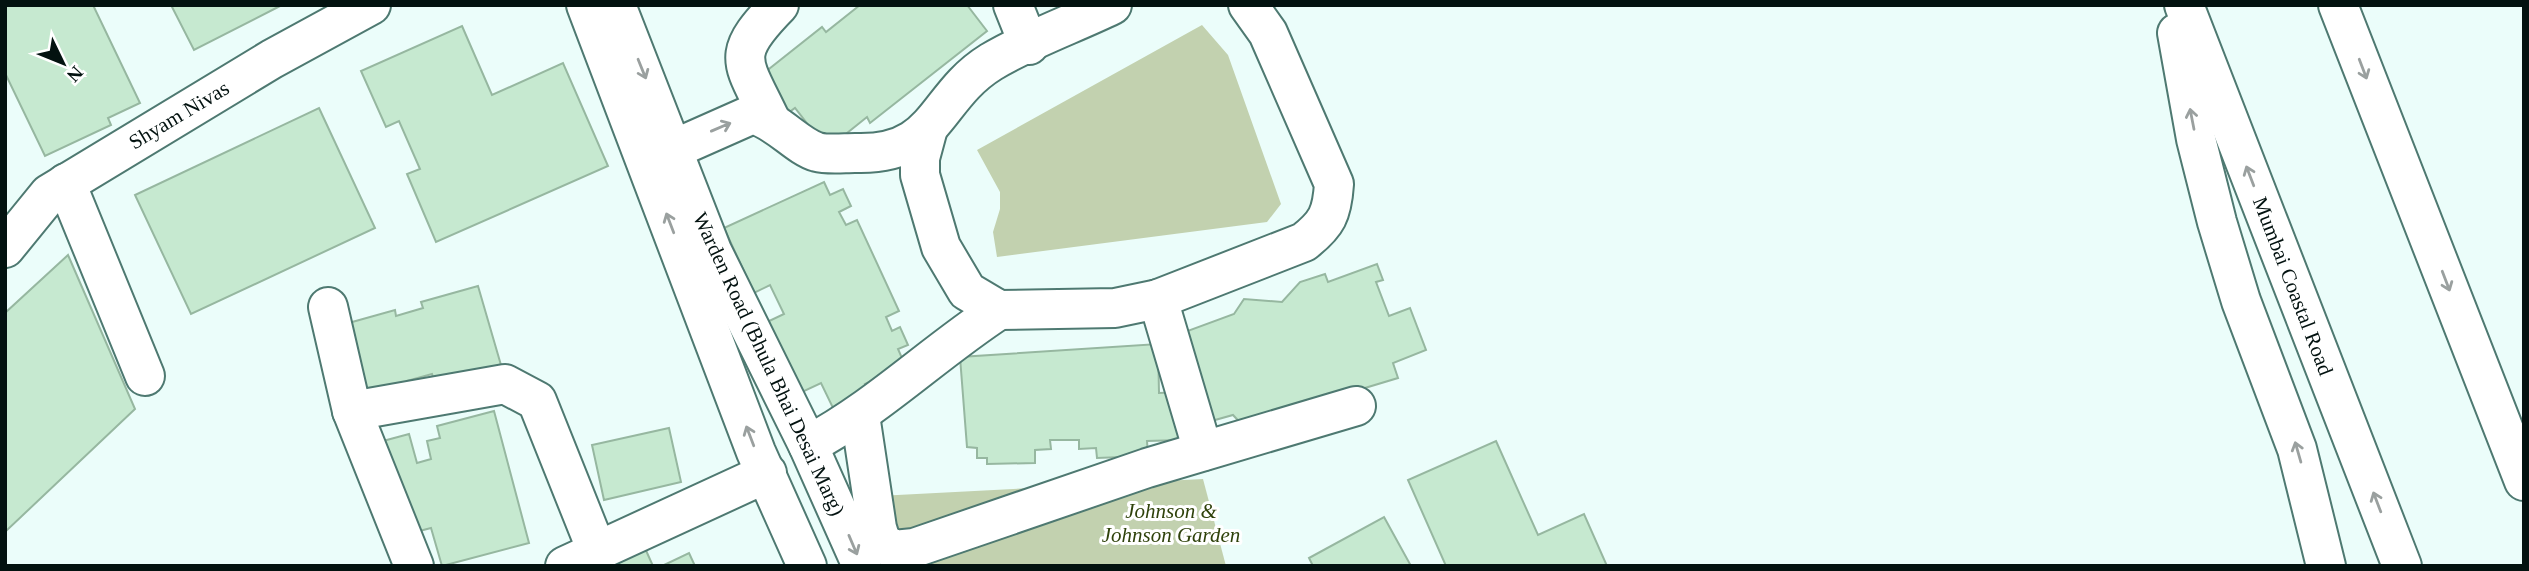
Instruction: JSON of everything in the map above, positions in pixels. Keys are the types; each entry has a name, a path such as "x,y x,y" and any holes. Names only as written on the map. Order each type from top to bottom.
{"main road":[{"name":"Shyam Nivas","path":"5,248 49,194 272,59 371,5"},
{"name":"Warden Road (Bhula Bhai Desai Marg)","path":"586,5 767,473 807,566"},
{"name":"Warden Road (Bhula Bhai Desai Marg)","path":"616,5 712,251 808,444 862,566"},
{"path":"770,119 744,63 745,46 754,31 779,5"},
{"path":"1013,5 1029,45"},
{"path":"674,149 753,114 770,119 816,152 875,154 901,148 927,132 953,99 990,63 1112,5"},
{"path":"927,132 920,158 920,175 942,247 967,291 999,310 1115,309 1158,299 1304,242 1323,227 1333,206 1334,184 1268,33 1248,5"},
{"path":"2175,5 2179,50 2217,222 2241,301 2297,449 2326,566"},
{"name":"Mumbai Coastal Road","path":"2184,5 2402,566"},
{"path":"2339,5 2524,481"},
{"path":"66,183 145,376"},
{"path":"1158,299 1203,451"},
{"path":"328,307 352,411 414,566"},
{"path":"808,444 860,415 964,333 999,310"},
{"path":"352,411 505,384 523,392 537,401 581,558 767,473"},
{"path":"860,415 877,528 881,541 894,550 914,548 1203,451 1356,406"}],"green space":[{"path":"1202,25 1228,55 1281,204 1267,222 997,257 993,232 1000,209 1000,192 977,150"},
{"name":"Johnson & Johnson Garden","path":"1203,479 1226,566 906,566 878,496"}],"building":[{"path":"5,5 93,5 140,103 108,118 111,125 45,156 5,73"},
{"path":"171,5 282,5 194,50"},
{"path":"860,5 967,5 987,31 870,123 867,117 827,149 795,108 784,116 755,80 822,27 826,32"},
{"path":"462,26 492,95 563,63 608,166 436,242 407,174 420,169 399,121 386,127 361,71"},
{"path":"319,108 375,228 191,314 135,195"},
{"path":"824,182 830,195 843,189 851,206 839,212 846,225 857,220 899,311 886,317 892,331 900,327 908,345 898,349 905,365 865,384 870,393 834,410 821,383 800,393 767,322 784,314 770,285 754,293 724,228"},
{"path":"68,255 135,409 5,532 5,313"},
{"path":"1377,264 1383,280 1376,282 1389,316 1410,308 1426,350 1393,363 1398,378 1325,400 1247,430 1233,415 1208,422 1182,333 1234,314 1244,299 1282,302 1300,282 1325,274 1328,282"},
{"path":"478,286 503,372 436,387 432,374 407,381 411,394 368,407 345,324 395,310 396,316 423,308 421,302"},
{"path":"1158,344 1159,393 1182,392 1183,440 1147,441 1148,456 1097,458 1096,448 1079,449 1079,440 1050,440 1051,449 1035,450 1035,463 987,464 987,458 977,458 977,448 967,447 960,357"},
{"path":"494,411 529,543 442,566 431,528 408,534 383,441 409,434 417,463 431,459 427,441 440,438 437,426"},
{"path":"669,428 681,482 604,500 592,445"},
{"path":"1496,441 1538,535 1584,514 1607,566 1446,566 1408,480"},
{"path":"1384,517 1411,566 1313,566 1309,558"},
{"path":"644,546 653,566 602,566"},
{"path":"689,553 695,566 662,566"}]}
